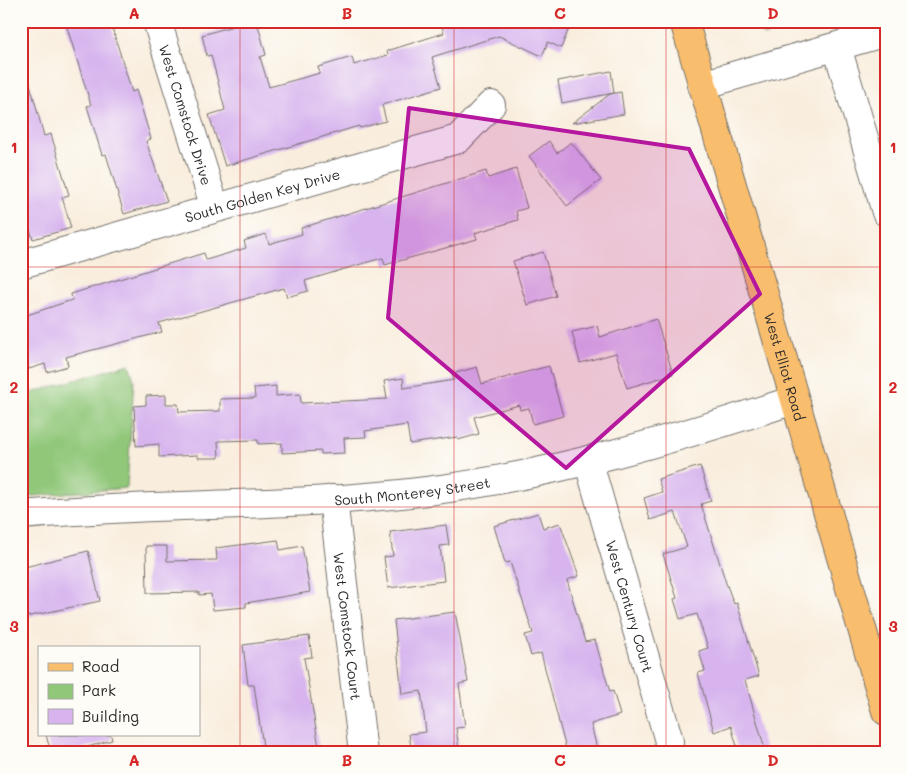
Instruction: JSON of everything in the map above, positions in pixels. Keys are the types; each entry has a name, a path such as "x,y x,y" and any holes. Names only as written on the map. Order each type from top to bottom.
{"main road":[{"name":"West Elliot Road","path":"684,21 886,711"}],"street":[{"name":"West Comstock Drive","path":"157,21 215,208"},
{"path":"702,85 886,32"},
{"path":"837,47 886,212"},
{"name":"South Golden Key Drive","path":"21,264 458,139 491,105"},
{"name":"South Monterey Street","path":"21,515 75,510 333,499 427,491 588,460 703,430 794,400"},
{"name":"West Century Court","path":"588,460 669,741 668,753"},
{"name":"West Comstock Court","path":"333,499 363,753"}],"highlighted area":[{"path":"409,108 689,149 760,294 566,468 388,318"}],"green space":[{"path":"758,21 813,21 763,36"},
{"path":"129,364 134,380 127,488 21,497 21,396"}],"building":[{"path":"65,21 110,21 132,92 136,90 151,139 146,141 167,201 124,214 106,154 102,155 87,106 91,105"},
{"path":"250,21 257,21 266,55 260,57 269,87 320,73 318,67 352,57 354,65 388,55 387,51 444,33 440,21 572,21 561,48 548,42 542,56 499,36 432,57 441,87 382,105 386,121 360,128 359,126 225,166 209,115 225,110 211,55 207,56 202,35"},
{"path":"611,71 614,93 562,103 558,81"},
{"path":"27,73 44,136 51,134 69,195 62,197 71,228 33,239 29,227 21,229 21,74"},
{"path":"621,92 624,114 572,123 610,94"},
{"path":"549,141 557,153 571,142 601,180 567,206 529,156"},
{"path":"516,169 527,208 516,211 518,220 475,233 477,239 385,265 383,258 368,262 305,281 308,291 287,297 284,288 159,323 162,332 66,357 68,366 47,372 45,364 29,369 21,342 21,317 72,300 71,294 204,253 206,260 246,248 244,241 266,234 269,244 302,234 301,228 486,171 488,178"},
{"path":"543,252 556,296 527,305 513,261"},
{"path":"656,319 673,374 627,388 616,353 580,363 572,332 597,326 600,337"},
{"path":"549,366 563,416 533,424 529,408 520,410 519,405 474,417 479,434 458,440 457,437 410,444 407,425 365,431 366,437 344,438 345,453 321,454 321,451 282,453 282,443 258,444 258,440 218,441 219,458 198,458 198,455 159,457 159,444 136,446 134,406 146,405 146,396 166,395 166,404 178,404 179,412 220,411 220,399 255,398 254,388 276,386 276,396 300,394 301,403 387,399 384,381 403,378 404,388 454,380 452,374 477,367 482,384"},
{"path":"700,466 711,501 701,504 726,583 734,604 737,603 759,676 745,680 766,753 739,753 731,726 714,732 698,673 705,671 699,651 708,648 697,614 680,619 674,599 677,598 663,554 687,547 675,512 650,520 644,498 662,492 658,479"},
{"path":"538,513 543,528 560,523 579,576 567,580 585,642 595,640 610,692 613,691 620,715 591,724 598,753 567,753 541,653 531,656 525,635 533,633 510,562 505,563 494,526"},
{"path":"446,525 449,545 440,546 444,581 388,588 384,557 393,556 390,532"},
{"path":"278,540 280,550 302,546 310,592 246,603 246,607 213,610 211,594 199,595 199,592 147,593 146,546 167,546 167,561 217,560 216,548"},
{"path":"88,551 100,601 21,618 21,568"},
{"path":"455,612 468,682 459,684 465,727 456,728 459,749 412,753 409,734 426,732 421,691 402,694 394,620"},
{"path":"309,636 312,657 304,658 320,753 264,753 254,685 248,685 243,645"},
{"path":"46,736 111,736 112,740 67,753 51,753"}]}
